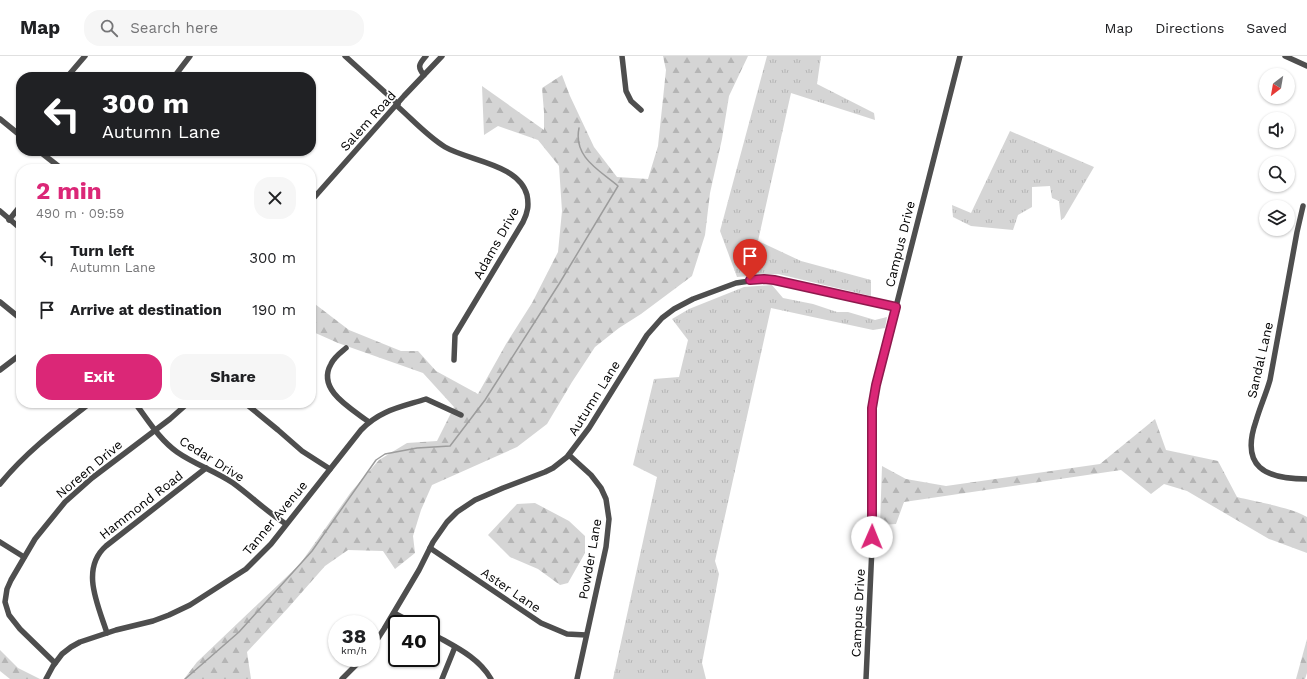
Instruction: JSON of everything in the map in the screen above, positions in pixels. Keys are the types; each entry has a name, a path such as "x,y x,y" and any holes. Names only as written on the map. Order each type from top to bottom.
{"street":[{"path":"71,72 85,56"},
{"path":"178,72 190,56"},
{"name":"Adams Drive","path":"345,56 431,136 445,147 461,155 500,169 516,178 524,187 529,204 526,216 455,335 454,360"},
{"path":"424,75 419,70 419,66 426,56"},
{"name":"Salem Road","path":"316,196 397,104 442,56"},
{"path":"622,56 626,91 631,101 641,110"},
{"name":"Campus Drive","path":"866,679 873,525 872,408 876,385 960,56"},
{"path":"1284,56 1307,66"},
{"path":"1300,63 1301,56"},
{"path":"0,119 16,131"},
{"path":"45,156 56,164"},
{"name":"Sandal Lane","path":"1303,206 1270,380 1256,421 1251,446 1254,461 1266,472 1276,476 1307,479"},
{"path":"0,211 16,225"},
{"path":"10,220 16,212"},
{"name":"Autumn Lane","path":"380,635 419,570 437,535 446,522 463,508 503,488 546,472 569,455 589,428 651,329 667,314 686,302 736,283 764,279 896,307"},
{"path":"0,302 16,315"},
{"path":"346,348 331,362 328,371 328,382 332,391 339,399 369,422"},
{"path":"0,370 16,358"},
{"name":"Tanner Avenue","path":"46,679 55,663 75,644 107,633 159,620 190,605 236,576 250,565 271,544 361,430 378,415 426,399 462,415"},
{"path":"0,484 20,461 37,445 84,408"},
{"name":"Cedar Drive","path":"139,408 164,441 177,452 233,483 274,517 286,524"},
{"name":"Noreen Drive","path":"55,663 13,622 5,607 7,589 24,557 39,534 65,502 92,478 182,408"},
{"path":"251,408 302,451 330,469"},
{"name":"Powder Lane","path":"569,455 591,475 601,488 606,499 609,512 608,532 577,679"},
{"name":"Hammond Road","path":"107,633 92,582 93,565 98,555 106,546 206,468"},
{"path":"0,542 24,557"},
{"name":"Aster Lane","path":"430,548 541,623 567,634 586,634"},
{"path":"394,613 398,615"},
{"path":"440,638 477,661 484,668 491,679"},
{"path":"442,679 455,647"},
{"path":"344,678 354,667"}],"green space":[{"path":"663,56 748,56 729,96 722,139 710,193 705,235 692,276 595,347 547,424 517,447 432,485 421,510 413,536 415,553 395,569 383,551 348,550 325,566 247,652 251,679 184,679 197,662 300,564 351,492 379,460 407,443 437,441 454,407 423,373 338,343 316,333 316,305 349,330 401,351 418,351 436,371 478,394 506,344 532,303 558,252 562,211 559,166 538,140 498,126 484,135 482,86 544,130 542,88 562,75 570,96 594,147 617,177 648,179 658,146 666,70"},
{"path":"767,56 821,56 817,84 874,113 875,120 791,93 758,241 801,261 871,280 871,296 778,274 737,277 720,231"},
{"path":"1010,131 1094,167 1064,218 1061,220 1059,201 1052,198 1050,186 1032,187 1032,207 1018,215 1013,230 971,226 953,217 952,205 971,213"},
{"path":"772,285 783,298 813,304 837,312 848,312 875,320 887,317 885,328 873,330 771,308 715,561 719,574 702,663 706,679 613,679 657,477 633,465 654,379 679,377 688,340 672,319 689,309 744,287"},
{"path":"1155,419 1166,450 1218,461 1237,497 1283,508 1300,513 1307,517 1307,553 1269,539 1187,491 1164,484 1151,494 1121,470 904,502 896,524 880,525 882,466 906,479 946,486 1100,464"},
{"path":"535,503 569,521 585,536 585,553 568,583 560,585 538,569 510,557 488,535 517,504"},
{"path":"1307,639 1307,673 1305,679 1296,679"},
{"path":"0,650 18,668 40,679 10,679 0,671"}],"waterway":[{"path":"185,679 239,632 312,551 376,460 385,454 417,448 450,446 485,400 559,284 618,186 589,162 584,155 578,138 579,128"}],"route":[{"path":"750,280 774,280 896,307 876,385 872,408 872,537"}]}
